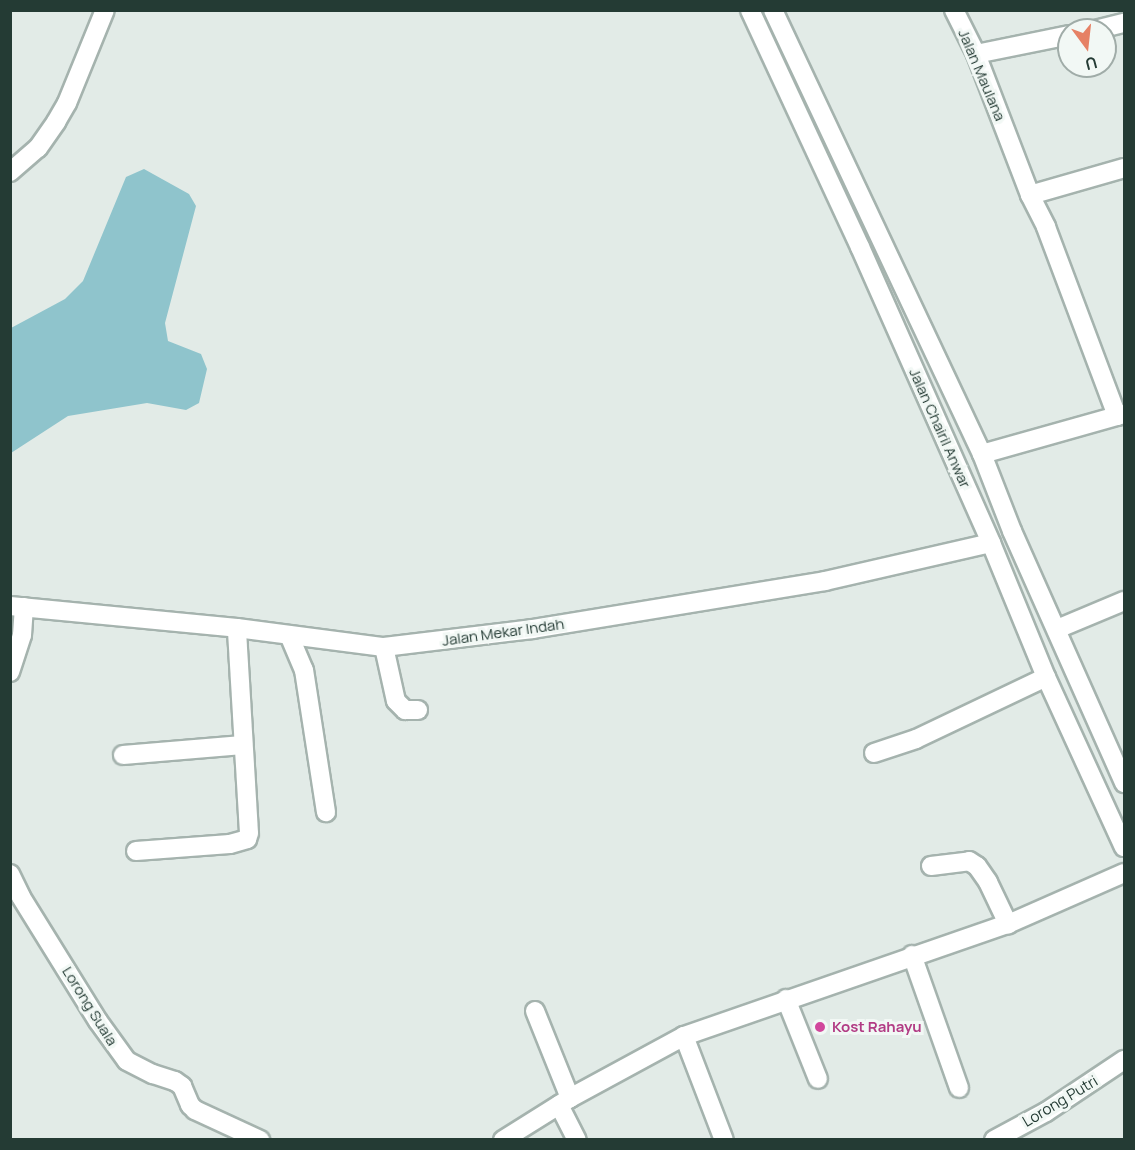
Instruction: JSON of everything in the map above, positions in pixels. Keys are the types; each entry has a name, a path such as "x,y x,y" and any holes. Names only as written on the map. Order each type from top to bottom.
{"street":[{"path":"10,172 38,148 61,113 105,10"},
{"name":"Jalan Chairil Anwar","path":"750,10 808,132 916,373 991,543 1046,677 1125,847"},
{"name":"Jalan Chairil Anwar","path":"773,10 982,454 1012,531 1125,783"},
{"name":"Jalan Maulana","path":"954,10 976,54 1030,195 1046,227 1121,415"},
{"path":"976,54 1057,37"},
{"path":"1030,195 1125,168"},
{"path":"916,373 939,362"},
{"path":"982,454 1121,415"},
{"name":"Jalan Mekar Indah","path":"17,607 237,628 384,647 533,629 825,581 991,543"},
{"path":"1057,629 1125,602"},
{"path":"10,672 22,635 17,607"},
{"path":"136,851 230,844 247,839 249,833 237,628"},
{"path":"290,635 304,670 326,812"},
{"path":"384,647 396,701 405,710 418,710"},
{"path":"874,753 926,734 1046,677"},
{"path":"123,755 243,745"},
{"path":"931,866 969,861 977,867 988,882 1008,924"},
{"path":"503,1140 565,1101 684,1036 912,955 1008,924 1125,873"},
{"name":"Lorong Suala","path":"10,874 21,897 98,1021 127,1061 153,1074 176,1081 182,1086 190,1105 195,1110 260,1140"},
{"path":"912,955 959,1088"},
{"path":"786,999 818,1079"},
{"path":"535,1011 577,1140"},
{"path":"684,1036 724,1140"},
{"name":"Lorong Putri","path":"994,1140 1046,1112 1125,1060"}],"water":[{"path":"144,169 189,194 196,206 165,323 168,341 201,354 207,369 199,403 186,410 147,403 68,416 11,453 11,328 65,299 83,281 126,177"}],"place":[{"name":"Kost Rahayu","path":"820,1027"}]}
